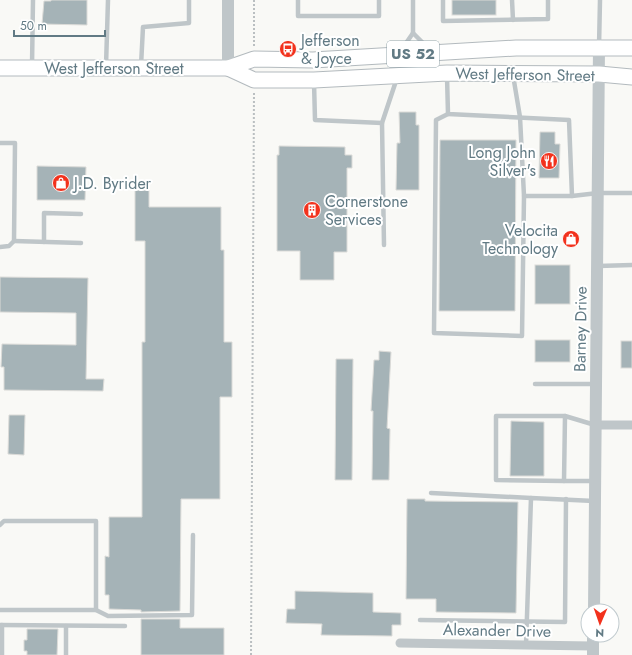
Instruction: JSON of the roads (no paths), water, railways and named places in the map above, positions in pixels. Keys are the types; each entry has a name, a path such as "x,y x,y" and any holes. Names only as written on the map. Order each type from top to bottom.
{"main road":[{"name":"West Jefferson Street","path":"0,68 228,68 254,59 313,60 516,48 632,48"},
{"name":"West Jefferson Street","path":"228,68 254,80 314,80 447,73 599,74 632,77"}],"street":[{"path":"228,0 228,68"},
{"name":"Barney Drive","path":"594,603 599,48"},
{"path":"596,425 632,425"},
{"name":"Alexander Drive","path":"400,643 593,645"}],"lane":[{"path":"32,68 33,0"},
{"path":"106,68 108,0"},
{"path":"141,68 142,27 190,23 189,0"},
{"path":"298,0 298,16 379,16 379,0"},
{"path":"397,55 413,33 413,0"},
{"path":"443,0 443,21 548,19 548,0"},
{"path":"512,0 513,20"},
{"path":"599,48 600,0"},
{"path":"413,33 432,52"},
{"path":"447,73 448,114"},
{"path":"512,73 520,117 524,196 522,336 434,333 436,120 448,114 520,117 570,120 572,196"},
{"path":"384,245 382,123 398,75"},
{"path":"314,80 315,120 382,123"},
{"path":"0,143 15,143 14,241 9,246 0,247"},
{"path":"524,196 572,196 598,192 632,193"},
{"path":"44,242 44,213 81,214"},
{"path":"14,241 81,243"},
{"path":"597,266 632,266"},
{"path":"535,384 595,384"},
{"path":"594,481 496,480 496,416 565,416 596,425"},
{"path":"564,481 565,416"},
{"path":"431,493 594,501"},
{"path":"526,645 531,498"},
{"path":"420,620 565,622 566,499"},
{"path":"0,526 4,521 96,521 96,610"},
{"path":"0,610 96,610 108,616 192,614 193,535"},
{"path":"2,655 1,625 125,626"},
{"path":"66,626 66,655"}],"place":[{"name":"Jefferson & Joyce","path":"288,49"},
{"name":"Long John Silver's","path":"549,161"},
{"name":"J.D. Byrider","path":"61,183"},
{"name":"Cornerstone Services","path":"312,210"},
{"name":"Velocita Technology","path":"571,239"}]}
